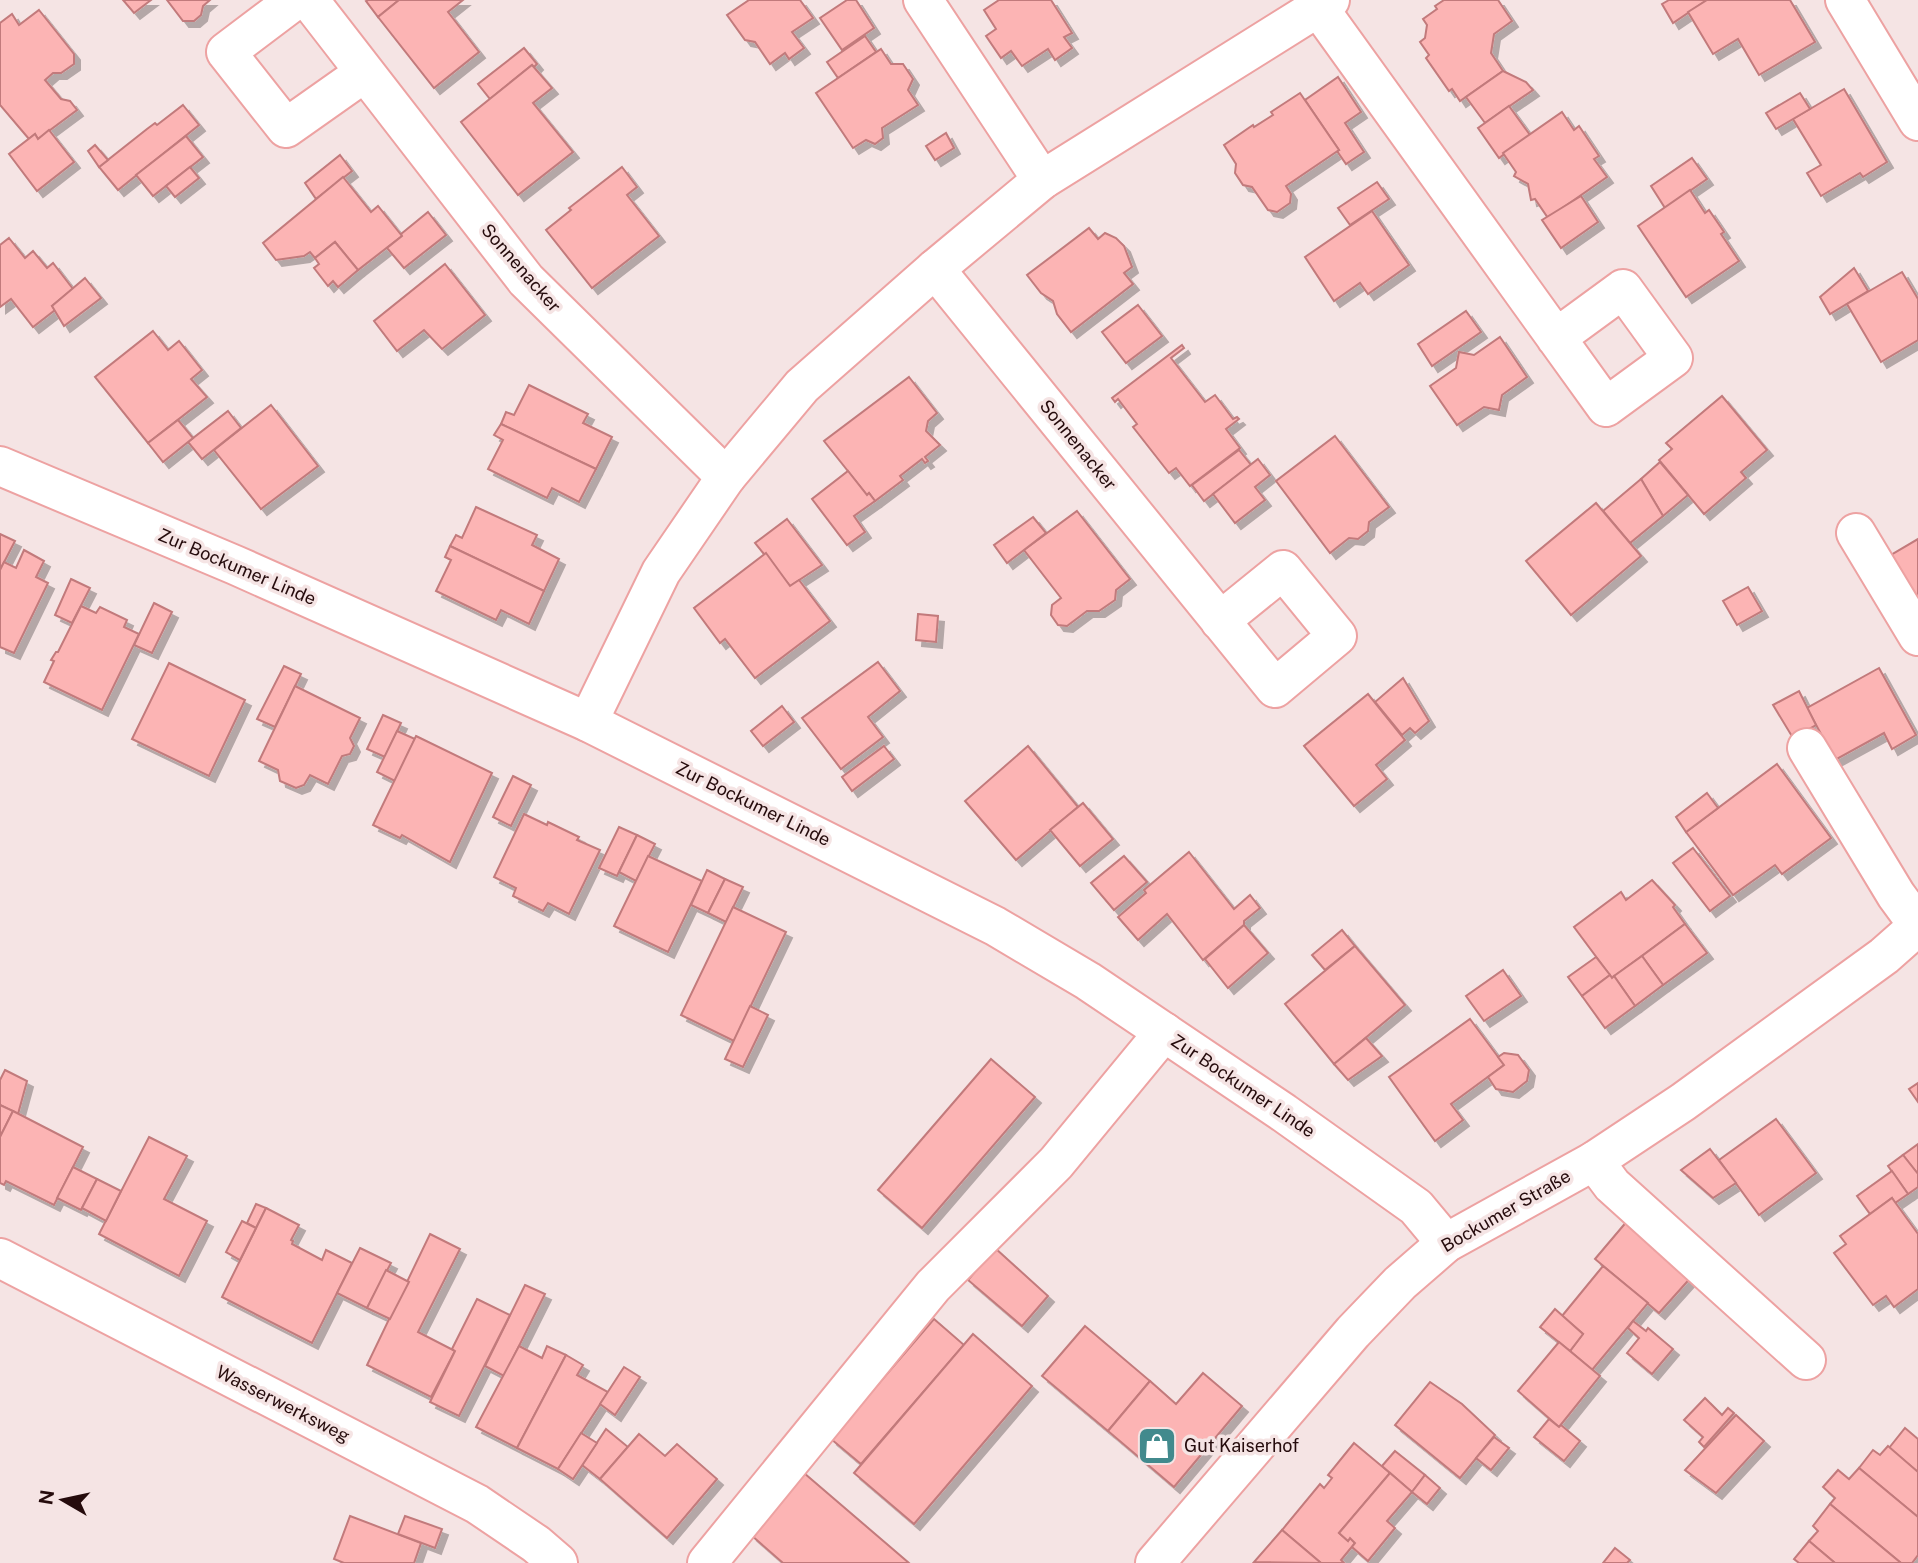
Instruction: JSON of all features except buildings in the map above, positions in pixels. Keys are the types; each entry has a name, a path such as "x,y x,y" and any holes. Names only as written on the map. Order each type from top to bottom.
{"street":[{"path":"295,0 226,52 286,128 364,73"},
{"name":"Sonnenacker","path":"309,0 526,280 726,477"},
{"path":"923,0 1042,180"},
{"path":"1845,0 1912,97"},
{"path":"588,722 661,572 726,477 802,386 935,269 1042,180 1324,3 1556,338"},
{"name":"Sonnenacker","path":"935,269 1220,621"},
{"name":"Zur Bockumer Linde","path":"0,467 235,565 588,722 996,926 1088,981 1284,1113 1416,1207 1446,1243"},
{"path":"1856,533 1918,636"},
{"path":"1807,748 1896,895 1918,925"},
{"name":"Bockumer Straße","path":"1155,1563 1353,1332 1400,1283 1446,1243 1594,1161 1683,1102 1884,956 1918,925"},
{"path":"707,1563 933,1286 1056,1163 1164,1032"},
{"path":"1594,1161 1612,1185 1806,1360"},
{"name":"Wasserwerksweg","path":"0,1258 477,1504 541,1557"}],"place":[{"name":"Gut Kaiserhof","path":"1157,1446"}]}
